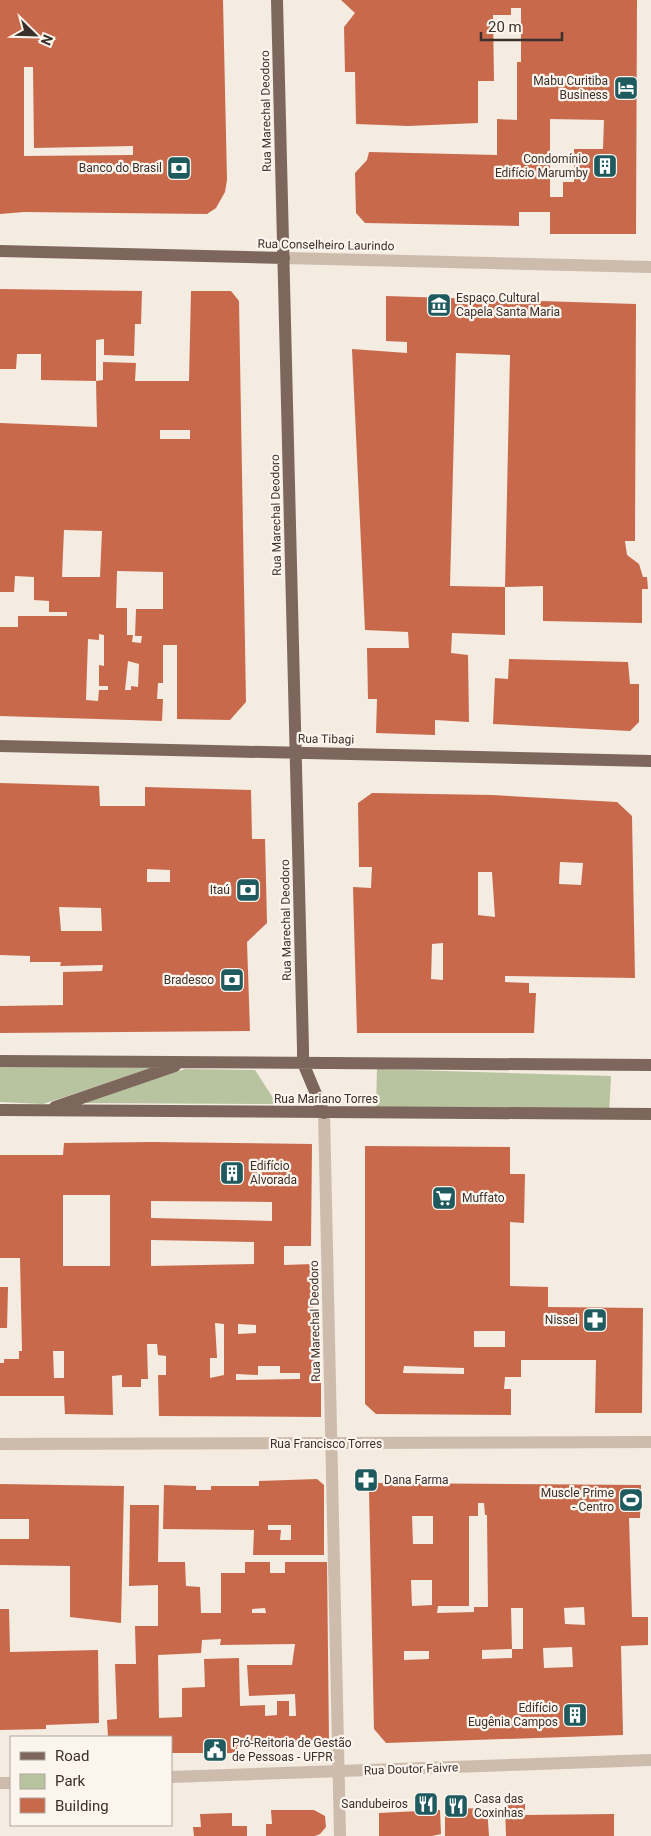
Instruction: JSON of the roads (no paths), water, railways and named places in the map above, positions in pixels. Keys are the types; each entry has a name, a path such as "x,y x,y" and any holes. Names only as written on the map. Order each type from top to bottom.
{"main road":[{"name":"Rua Marechal Deodoro","path":"277,0 304,1063 324,1113"},
{"name":"Rua Conselheiro Laurindo","path":"0,251 284,258"},
{"name":"Rua Tibagi","path":"0,746 651,761"},
{"path":"0,1061 651,1065"},
{"path":"45,1110 185,1062"},
{"name":"Rua Mariano Torres","path":"0,1110 651,1114"}],"street":[{"name":"Rua Conselheiro Laurindo","path":"284,258 651,267"},
{"name":"Rua Marechal Deodoro","path":"324,1113 340,1836"},
{"name":"Rua Francisco Torres","path":"0,1444 651,1442"},
{"name":"Rua Doutor Faivre","path":"172,1777 651,1760"}],"place":[{"name":"Mabu Curitiba Business","path":"626,88"},
{"name":"Condomínio Edifício Marumby","path":"605,166"},
{"name":"Banco do Brasil","path":"179,168"},
{"name":"Espaço Cultural Capela Santa Maria","path":"439,305"},
{"name":"Itaú","path":"248,890"},
{"name":"Bradesco","path":"232,980"},
{"name":"Edifício Alvorada","path":"232,1173"},
{"name":"Muffato","path":"444,1198"},
{"name":"Nissei","path":"595,1320"},
{"name":"Dana Farma","path":"366,1480"},
{"name":"Muscle Prime - Centro","path":"631,1500"},
{"name":"Edifício Eugênia Campos","path":"575,1715"},
{"name":"Pró-Reitoria de Gestão de Pessoas - UFPR","path":"215,1750"},
{"name":"Sandubeiros","path":"426,1804"},
{"name":"Casa das Coxinhas","path":"456,1806"}]}
